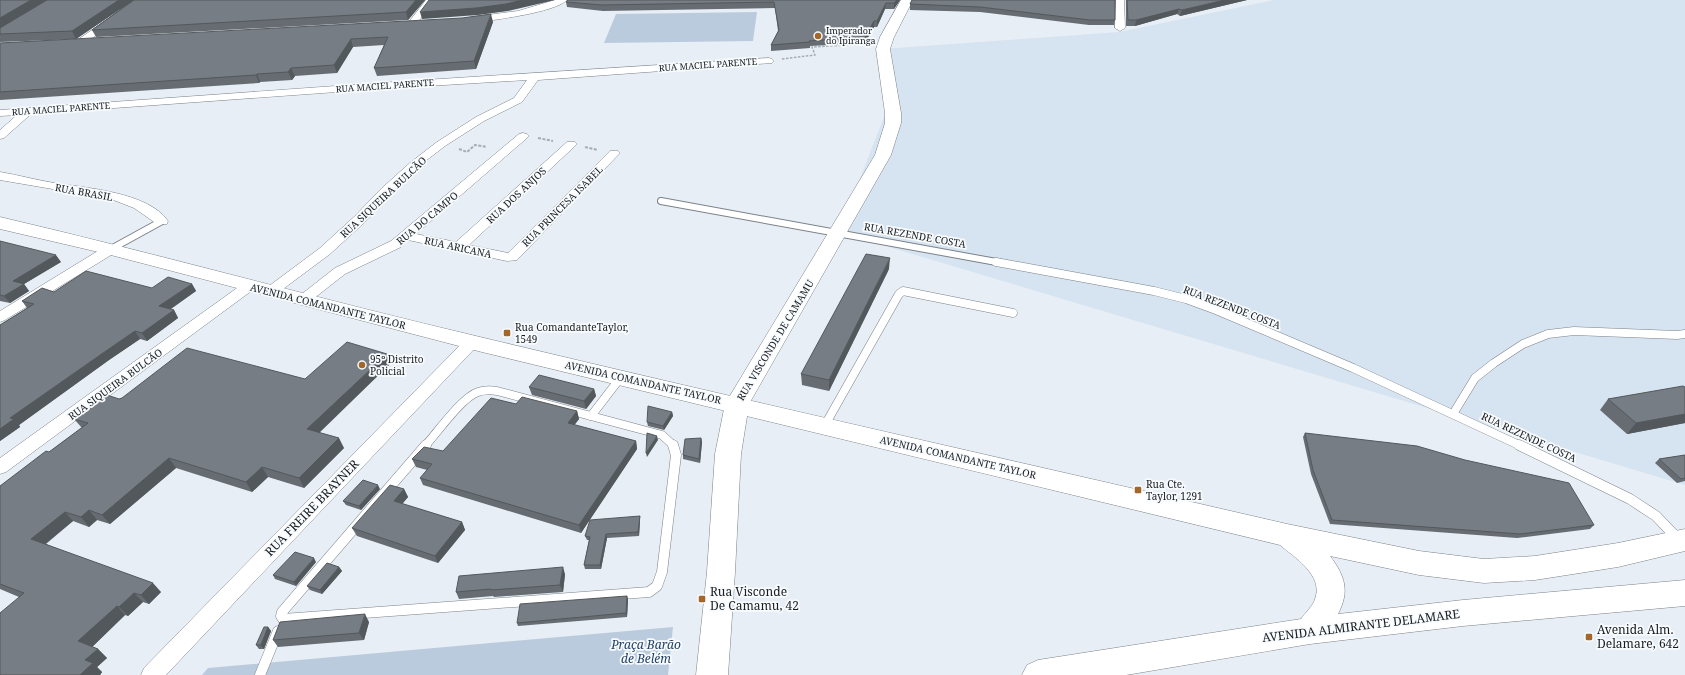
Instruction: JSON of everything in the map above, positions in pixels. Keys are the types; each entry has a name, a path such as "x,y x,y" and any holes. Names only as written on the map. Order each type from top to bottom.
{"main road":[{"path":"884,46 886,37 907,0"},
{"name":"RUA VISCONDE DE CAMAMU","path":"712,675 729,445 737,404 883,155 893,123 884,46"},
{"name":"AVENIDA COMANDANTE TAYLOR","path":"0,224 112,249 270,292 472,342 1288,535"},
{"path":"1288,535 1419,563 1484,571 1535,568 1683,543"},
{"path":"1288,535 1308,550 1323,567 1330,582 1330,600 1310,631"},
{"name":"AVENIDA ALMIRANTE DELAMARE","path":"1038,675 1310,631 1463,613 1685,593"}],"street":[{"path":"95,42 75,43 142,0"},
{"path":"426,24 407,25 431,0"},
{"path":"464,22 522,13 552,5 563,0"},
{"path":"1120,0 1120,28"},
{"name":"RUA MACIEL PARENTE","path":"0,113 769,60"},
{"name":"RUA SIQUEIRA BULCÃO","path":"270,292 325,251 360,219 398,180 441,144 492,113 518,100 535,77"},
{"path":"0,136 28,111"},
{"name":"RUA DO CAMPO","path":"303,300 340,271 388,249 406,236 523,136"},
{"name":"RUA DOS ANJOS","path":"460,246 571,144"},
{"name":"RUA PRINCESA ISABEL","path":"510,257 514,255 614,153"},
{"name":"RUA BRASIL","path":"0,176 104,194 132,201 147,209 162,221"},
{"name":"RUA ARICANA","path":"406,236 510,257"},
{"path":"0,317 112,249"},
{"name":"RUA SIQUEIRA BULCÃO","path":"0,467 249,286"},
{"name":"RUA FREIRE BRAYNER","path":"152,675 472,342"}],"lane":[{"name":"RUA REZENDE COSTA","path":"661,201 839,232 1154,291 1186,299 1353,368 1591,479 1630,499 1656,516 1683,543"},
{"path":"112,249 162,221"},
{"path":"825,425 899,294 903,291 1013,313"},
{"path":"1452,414 1475,378 1522,344 1548,334 1574,331 1677,335 1685,334"},
{"path":"591,416 620,377"},
{"path":"260,675 283,619 281,616 282,612 465,400 477,392 487,390 497,391 662,435 667,438 675,448 676,455 662,572 660,582 655,589 650,592 283,619"}],"path":[{"path":"769,60 815,55 812,47 884,46"},
{"path":"441,144 467,152 475,146 506,150"}],"shaded area":[{"path":"1274,0 1685,0 1685,485 839,232 891,99 883,49 1119,32"}],"green space":[{"path":"757,12 753,41 604,43 616,14"},
{"name":"Praça Barão de Belém","path":"673,627 668,675 202,675 208,668"}],"building":[{"path":"0,0 31,0 0,18"},
{"path":"47,0 119,0 72,31 0,34 0,28"},
{"path":"134,0 416,0 406,12 92,30"},
{"path":"429,0 523,0 476,8 420,12"},
{"path":"568,0 897,0 894,3 886,3 877,21 874,21 865,37 771,45 779,30 774,2 602,5 566,2"},
{"path":"912,0 1115,0 1115,20 1090,20 980,7 910,4"},
{"path":"1127,0 1225,0 1182,10 1179,9 1136,20 1128,20"},
{"path":"491,14 474,61 374,68 388,37 351,39 334,65 291,68 288,72 0,92 0,43 462,18"},
{"path":"0,241 56,255 13,281 24,284 4,296 0,295"},
{"path":"866,254 890,258 829,380 801,374"},
{"path":"86,271 152,288 168,277 192,284 159,306 174,310 142,333 135,331 10,418 14,419 0,429 0,325 34,304 22,301 42,288 54,292"},
{"path":"347,342 387,354 307,429 339,438 299,478 262,467 246,482 169,458 102,515 89,510 81,517 65,512 31,539 153,583 141,595 134,593 119,607 117,606 78,641 98,649 85,660 93,663 80,675 0,675 0,613 24,593 0,584 0,486 46,451 49,452 88,423 74,419 107,395 119,399 122,398 187,348 305,379"},
{"path":"539,375 594,389 584,401 529,387"},
{"path":"1683,386 1685,387 1685,414 1636,423 1608,399"},
{"path":"522,397 577,411 568,423 636,441 579,525 420,478 432,464 412,459 424,447 443,451 491,398 516,404"},
{"path":"648,406 672,412 663,426 647,422"},
{"path":"647,433 657,436 646,453"},
{"path":"1305,433 1417,446 1465,460 1569,483 1594,525 1520,534 1332,520 1313,470"},
{"path":"701,438 699,459 683,455 685,439"},
{"path":"1685,455 1685,478 1681,479 1659,459"},
{"path":"363,480 378,485 359,506 343,501"},
{"path":"390,485 404,489 394,501 462,522 435,556 352,528"},
{"path":"640,516 638,532 606,534 600,565 584,565 590,537 585,536 590,520"},
{"path":"295,552 314,558 294,582 273,575"},
{"path":"327,563 339,567 320,590 307,586"},
{"path":"563,567 560,585 456,592 459,576"},
{"path":"627,596 626,613 517,623 520,604"},
{"path":"365,614 359,633 273,640 280,622"},
{"path":"264,627 268,627 261,645 256,645"}],"place":[{"name":"Imperador do Ipiranga","path":"818,36"},
{"name":"Rua ComandanteTaylor, 1549","path":"507,333"},
{"name":"95º Distrito Policial","path":"362,365"},
{"name":"Rua Cte. Taylor, 1291","path":"1138,490"},
{"name":"Rua Visconde De Camamu, 42","path":"702,599"},
{"name":"Avenida Alm. Delamare, 642","path":"1589,637"}]}
